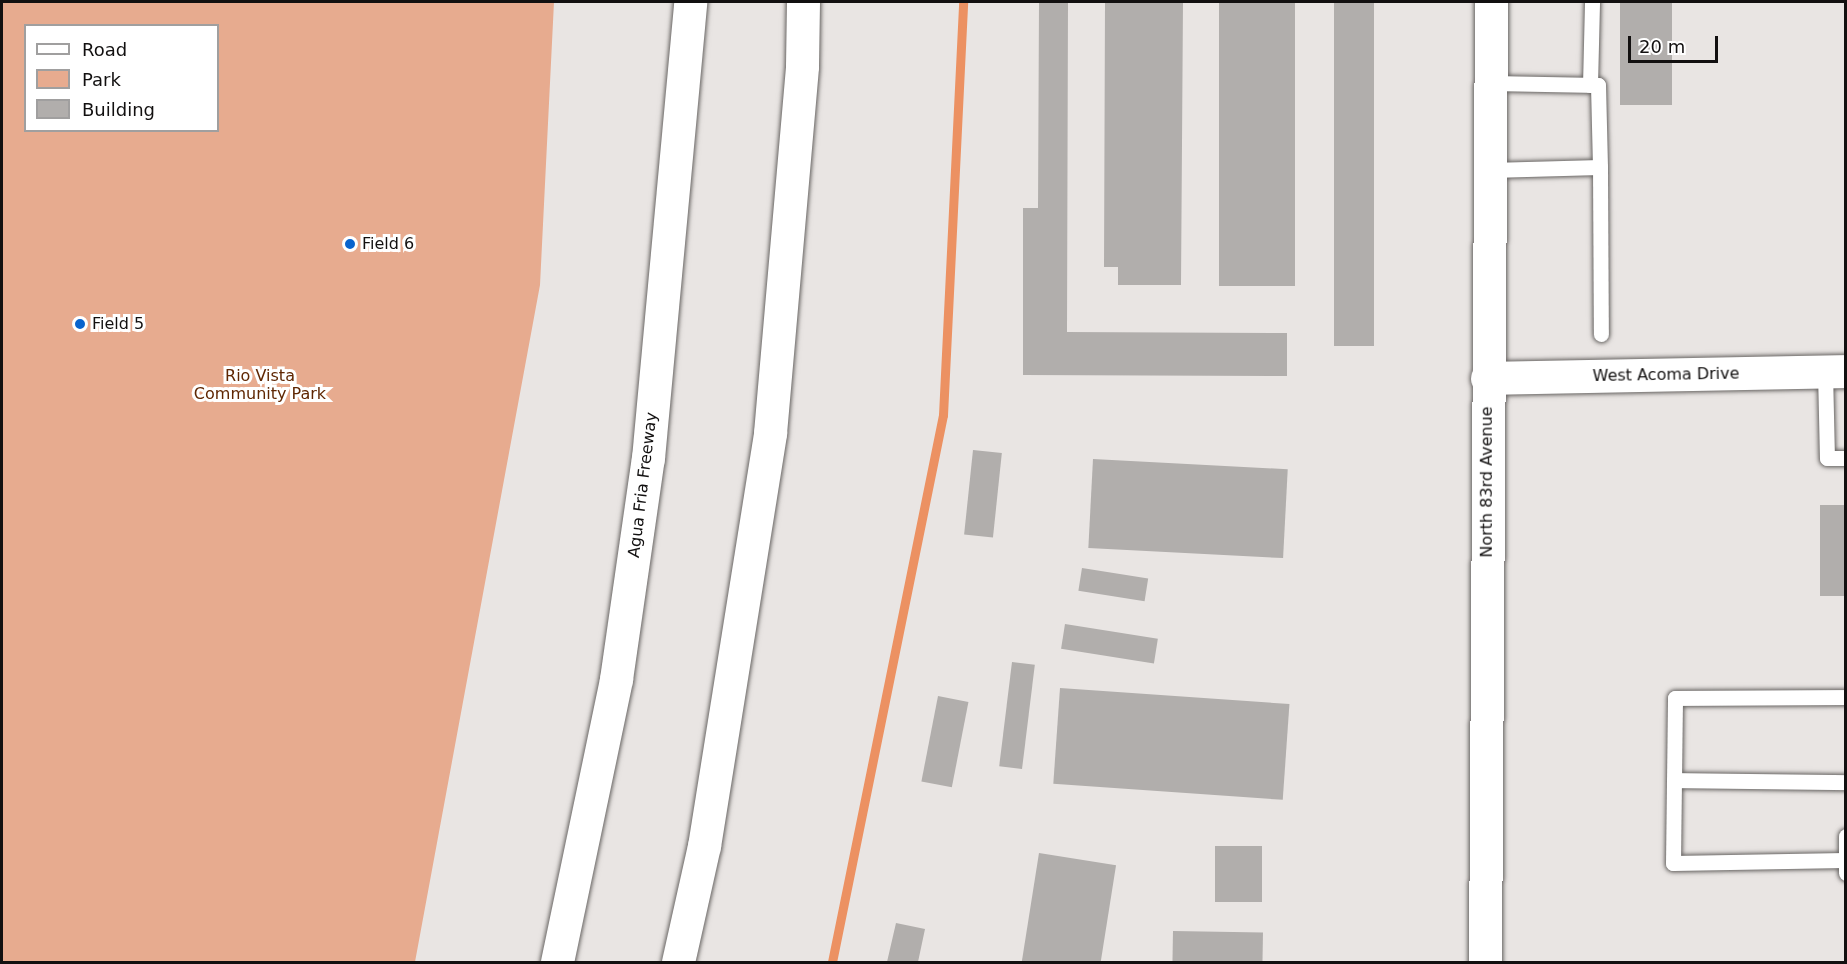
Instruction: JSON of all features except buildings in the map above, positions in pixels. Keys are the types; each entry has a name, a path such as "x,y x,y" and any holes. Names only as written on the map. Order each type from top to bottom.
{"main road":[{"name":"Agua Fria Freeway","path":"557,963 616,680 648,458 690,2"},
{"path":"678,963 704,846 770,433 803,2"},
{"name":"North 83rd Avenue","path":"1485,963 1491,2"},
{"name":"West Acoma Drive","path":"1487,378 1835,371"}],"lane":[{"path":"1590,85 1592,2"},
{"path":"1491,83 1598,85 1601,334"},
{"path":"1490,170 1600,167"},
{"path":"1835,371 1827,458 1845,458"},
{"path":"1845,697 1676,698 1672,862 1845,866 1845,836"},
{"path":"1674,780 1845,782"}],"green space":[{"name":"Rio Vista Community Park","path":"2,2 554,2 540,285 415,962 2,962"}],"waterway":[{"path":"832,962 943,415 963,2"}],"place":[{"name":"Field 6","path":"350,244"},
{"name":"Field 5","path":"80,324"}]}
